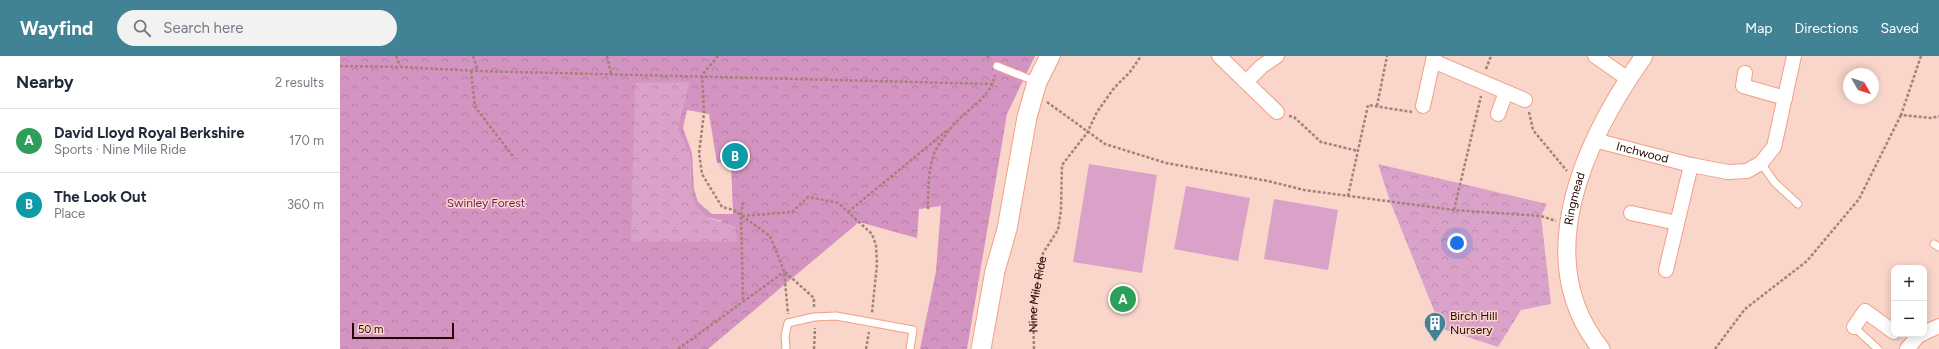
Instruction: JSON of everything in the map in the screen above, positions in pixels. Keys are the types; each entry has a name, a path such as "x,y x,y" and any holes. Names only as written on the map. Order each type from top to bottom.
{"main road":[{"path":"981,349 995,271 1007,230 1027,117 1035,88 1050,56"},
{"path":"994,349 1006,273 1007,230"}],"street":[{"path":"1219,56 1277,112"},
{"path":"1246,82 1262,66 1277,56"},
{"path":"1595,56 1628,78"},
{"name":"Ringmead","path":"1601,349 1578,311 1570,283 1568,264 1568,228 1582,169 1594,140 1607,113 1628,78 1644,56"},
{"name":"Inchwood","path":"1594,140 1691,165 1728,172 1747,171 1761,163 1774,147 1794,56"},
{"path":"1423,106 1433,59 1484,84 1525,100"},
{"path":"1745,73 1743,86 1785,98"},
{"path":"1498,114 1506,92"},
{"path":"1666,270 1691,165"},
{"path":"1631,213 1677,223"},
{"path":"1854,326 1865,311 1891,330"},
{"path":"1927,331 1939,326"},
{"path":"1900,337 1909,347 1919,337"}],"lane":[{"path":"997,66 1035,88"},
{"path":"1761,163 1775,183 1798,204"},
{"path":"786,349 785,336 788,322 814,317 836,316 913,330 910,349"},
{"path":"1854,326 1878,349"}],"path":[{"path":"396,56 400,67"},
{"path":"473,56 478,71"},
{"path":"606,56 611,74"},
{"path":"718,56 702,75 704,113 699,153 702,174 722,207 734,210 770,236 784,271 788,322"},
{"name":"Nine Mile Ride","path":"1034,349 1033,307 1043,253 1058,230 1061,210 1062,165 1087,133 1106,100 1140,56"},
{"path":"1376,106 1387,56"},
{"path":"1454,210 1484,84 1484,73 1491,56"},
{"path":"1715,349 1746,309 1807,261 1859,199 1901,115 1921,56"},
{"path":"340,66 400,67 471,71 702,75 994,84"},
{"path":"848,212 972,109 994,84 997,66"},
{"path":"471,71 475,107 513,156"},
{"path":"1035,88 1087,133 1105,144 1166,163 1268,181 1304,190 1454,210 1541,216 1556,220"},
{"path":"1525,100 1534,130 1568,172"},
{"path":"1348,196 1368,105 1420,114 1423,106"},
{"path":"1277,112 1294,117 1321,142 1358,151"},
{"path":"1901,115 1932,118 1939,116"},
{"path":"928,210 928,188 934,154 951,128"},
{"path":"741,216 792,212 808,197 838,203 872,234 876,245 876,281 866,349"},
{"path":"743,202 741,216 743,301"},
{"path":"678,349 784,271"},
{"path":"784,271 814,298 815,310"},
{"path":"814,349 815,328"}],"green space":[{"name":"Swinley Forest","path":"340,56 1035,56 1007,114 967,349 920,349 936,271 941,206 919,209 917,238 859,222 708,349 340,349","holes":["689,82 677,129 690,155 691,189 695,205 706,217 723,221 631,241","687,110 709,114 717,163 731,162 733,214 712,214 698,202 694,189 692,153 683,128"]},
{"path":"689,82 677,129 690,155 691,189 696,205 706,217 735,226 737,242 631,241 635,83"},
{"path":"1089,164 1157,175 1142,273 1073,262"},
{"path":"1378,164 1547,204 1541,216 1551,304 1521,310 1498,347 1441,328 1390,201"},
{"path":"1186,186 1250,198 1238,261 1174,249"},
{"path":"1274,199 1338,210 1328,270 1264,259"}],"place":[{"name":"The Look Out","path":"735,156"},
{"name":"David Lloyd Royal Berkshire","path":"1123,299"},
{"name":"Birch Hill Nursery","path":"1435,342"}]}
